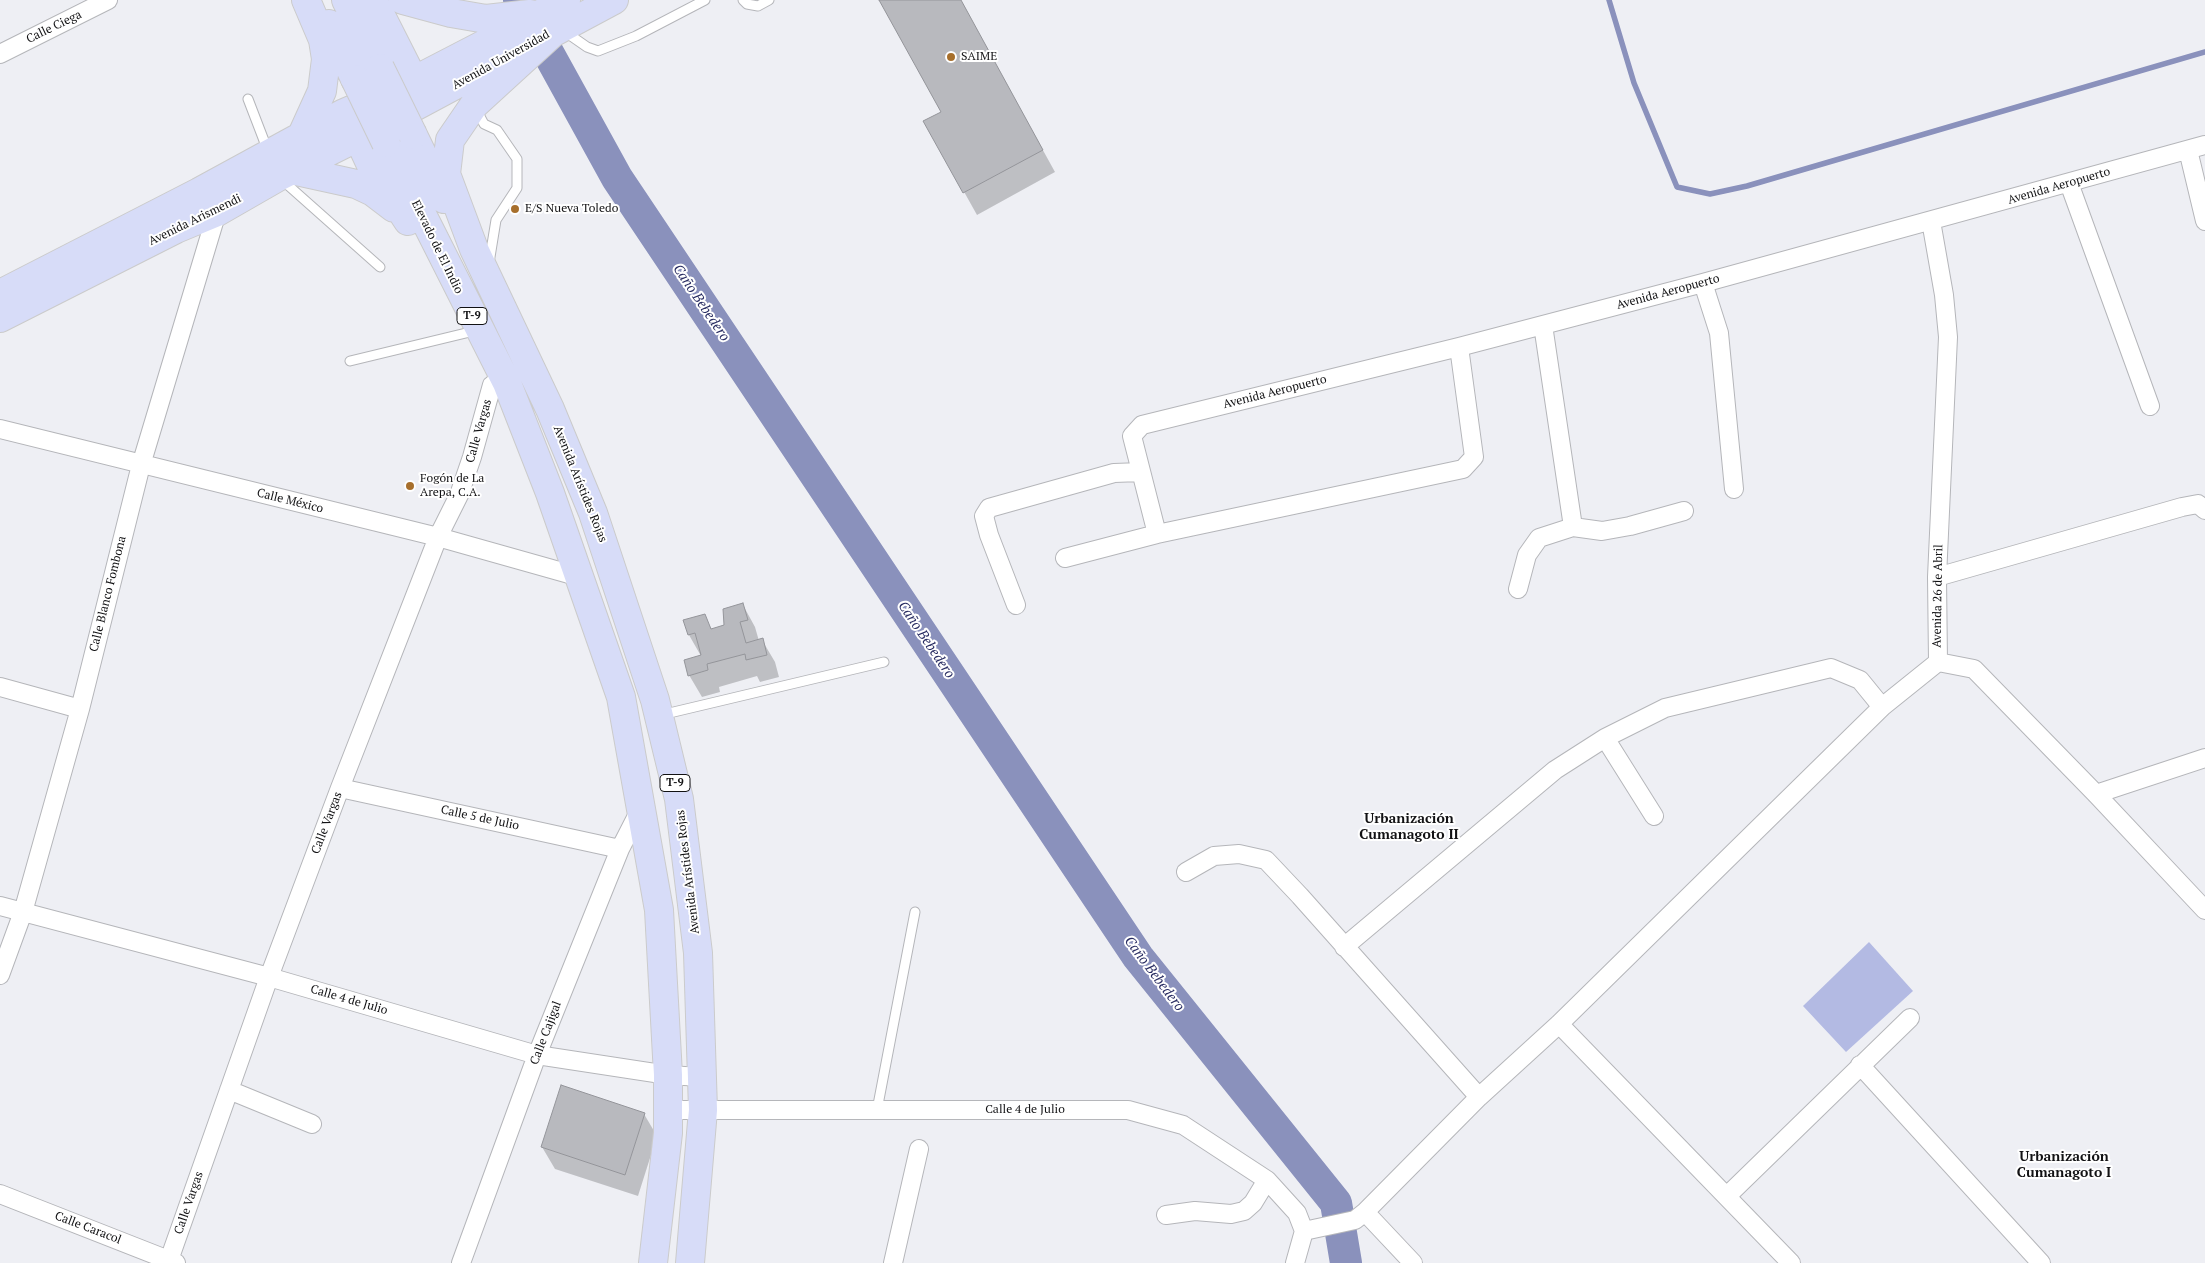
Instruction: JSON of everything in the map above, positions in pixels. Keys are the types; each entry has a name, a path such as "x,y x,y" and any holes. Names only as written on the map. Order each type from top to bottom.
{"main road":[{"path":"302,135 322,91 326,59 323,40 306,0"},
{"name":"Elevado de El Indio","path":"318,0 355,79 388,132 507,383 550,493"},
{"path":"346,0 512,331"},
{"path":"373,0 413,79 410,97 388,132"},
{"path":"402,0 443,11 503,44 556,17"},
{"name":"Avenida Universidad","path":"388,94 413,79 503,44 556,17 614,0"},
{"name":"Avenida Universidad","path":"388,132 503,44"},
{"name":"T-9","path":"503,44 474,105 450,140 446,174 486,276 512,331"},
{"name":"Avenida Arismendi","path":"0,318 176,229 217,212 280,167 302,135 388,94"},
{"name":"T-9","path":"388,94 363,120 358,137 370,163 424,247 492,385 550,493 621,697 659,910 668,1075 668,1133 654,1263"},
{"name":"Avenida Arismendi","path":"0,294 280,167 358,137 388,132"},
{"name":"T-9","path":"280,167 356,184 373,192 407,220"},
{"name":"Avenida Arístides Rojas","path":"512,331 550,409 593,513 659,715 679,799 698,953 703,1110 690,1263"}],"street":[{"name":"Calle Ciega","path":"0,54 108,0"},
{"name":"Avenida Aeropuerto","path":"1141,472 1132,436 1142,425 1459,347 1703,283 2197,147"},
{"path":"2197,147 2205,221"},
{"path":"2069,183 2150,406"},
{"name":"Calle Blanco Fombona","path":"0,975 23,912 80,709 141,465 217,212"},
{"name":"Avenida 26 de Abril","path":"1932,221 1944,295 1948,337 1937,577 1938,662 1974,669 2096,794 2205,910"},
{"path":"1703,283 1719,333 1734,489"},
{"path":"1543,325 1574,527"},
{"path":"1065,558 1157,534 1463,469 1474,457 1459,347"},
{"name":"Calle Vargas","path":"171,1262 269,977 438,537 459,495 472,457 492,385"},
{"name":"Calle México","path":"0,429 438,537 580,577"},
{"path":"1016,605 989,535 984,516 988,508 1114,473 1141,472 1157,534"},
{"path":"1937,577 2182,507 2198,504 2205,510"},
{"path":"1518,589 1527,555 1539,538 1574,527 1602,532 1684,510"},
{"path":"1295,1263 1304,1230 1360,1216 1479,1097 1559,1024 1882,708 1938,662"},
{"path":"1344,947 1555,770 1604,738 1664,708 1831,668 1860,680 1882,708"},
{"path":"0,687 80,709"},
{"path":"1604,738 1654,816"},
{"path":"2096,794 2205,758"},
{"name":"Calle 5 de Julio","path":"340,788 620,849"},
{"name":"Calle Cajigal","path":"461,1263 537,1055 620,849 641,808"},
{"path":"1186,872 1214,856 1239,854 1266,860 1479,1097"},
{"name":"Calle 4 de Julio","path":"0,906 269,977 537,1055 668,1075 701,1077"},
{"path":"1727,1196 1910,1018"},
{"path":"1559,1024 1792,1263"},
{"path":"1860,1065 2041,1263"},
{"path":"229,1090 312,1124"},
{"name":"Calle 4 de Julio","path":"668,1110 1128,1110 1183,1125 1267,1180 1297,1213 1304,1230"},
{"path":"893,1263 919,1149"},
{"path":"1166,1215 1195,1210 1231,1214 1244,1211 1253,1203 1267,1180"},
{"name":"Calle Caracol","path":"0,1194 171,1262"},
{"path":"1360,1216 1413,1263"}],"lane":[{"path":"556,17 587,47 598,51 636,36 704,0"},
{"path":"743,0 747,4 758,6 769,0"},
{"path":"248,99 280,167 380,267"},
{"path":"474,105 484,124 497,130 517,159 517,188 496,220 486,276"},
{"path":"350,361 466,333"},
{"path":"659,715 884,662"},
{"path":"877,1110 915,912"}],"shaded area":[{"path":"1869,942 1913,991 1846,1052 1803,1006"}],"building":[{"name":"SAIME","path":"879,0 961,0 1043,150 963,193 923,121 941,112"},
{"path":"743,603 748,620 740,622 746,643 763,638 767,655 746,660 745,654 707,664 708,670 688,676 684,660 701,655 695,633 688,635 683,620 705,614 711,629 724,625 723,609"},
{"path":"561,1085 645,1113 625,1175 541,1147"}],"waterway":[{"name":"Caño Bebedero","path":"519,0 617,178 1138,957 1336,1203 1346,1263"},
{"path":"1609,0 1634,83 1677,187 1710,194 1747,186 2205,52"}],"place":[{"name":"SAIME","path":"951,57"},
{"name":"E/S Nueva Toledo","path":"515,209"},
{"name":"Fogón de La Arepa, C.A.","path":"410,486"}],"district":[{"name":"Urbanización Cumanagoto II","path":"1409,828"},
{"name":"Urbanización Cumanagoto I","path":"2064,1166"}]}
